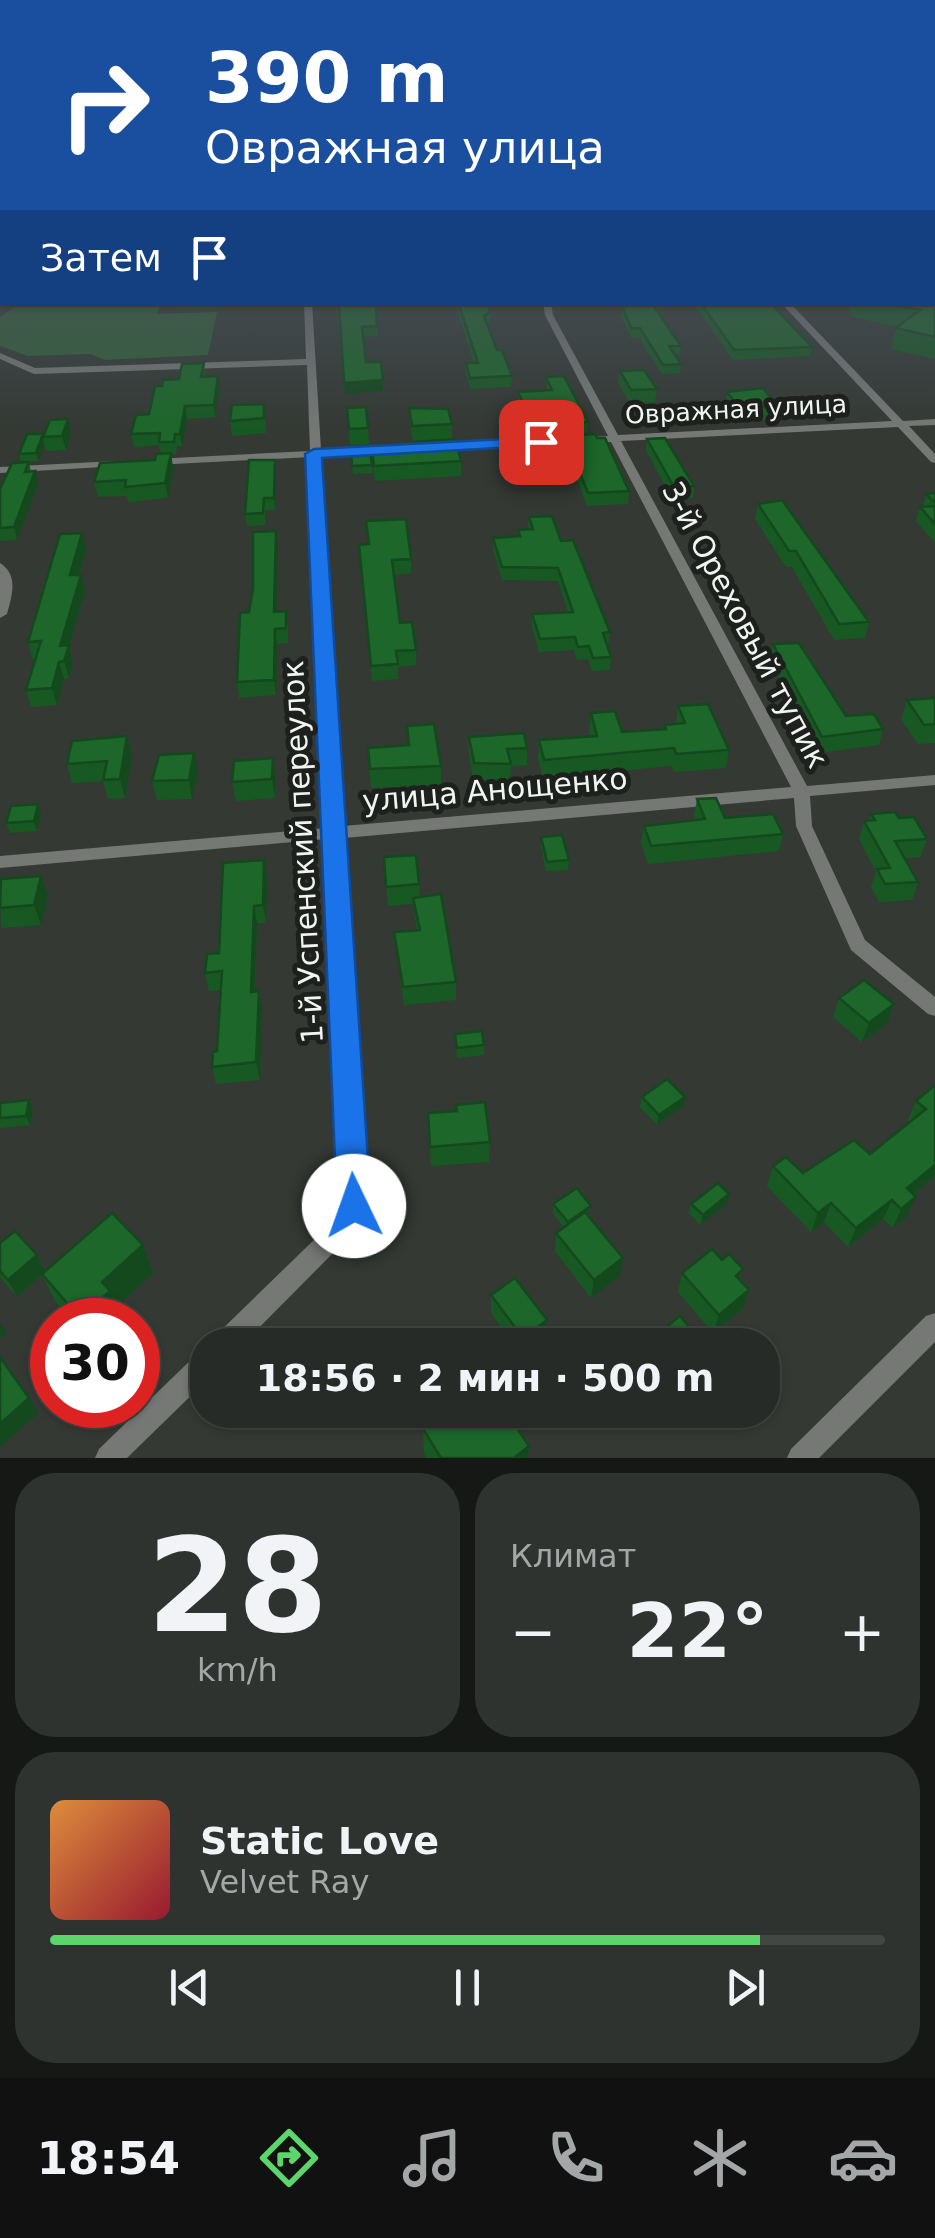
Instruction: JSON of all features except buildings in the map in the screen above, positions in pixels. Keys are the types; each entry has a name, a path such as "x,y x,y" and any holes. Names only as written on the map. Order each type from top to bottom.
{"street":[{"name":"1-й Успенский переулок","path":"241,1328 328,1242 354,1206 308,305"},
{"name":"3-й Ореховый тупик","path":"547,305 549,315 802,792 804,826 858,945 935,1008"},
{"path":"787,305 935,460"},
{"path":"0,356 34,371 312,362"},
{"name":"Овражная улица","path":"2,473 935,422"},
{"path":"0,566 6,575 7,590 0,614"},
{"name":"улица Анощенко","path":"0,862 935,780"},
{"path":"800,1458 935,1325"},
{"path":"108,1458 190,1378"}],"green space":[{"path":"17,305 159,305 157,314 217,312 208,355 105,360 90,354 28,356 0,346 0,317"}],"route":[{"path":"354,1206 314,454 541,442"}]}
